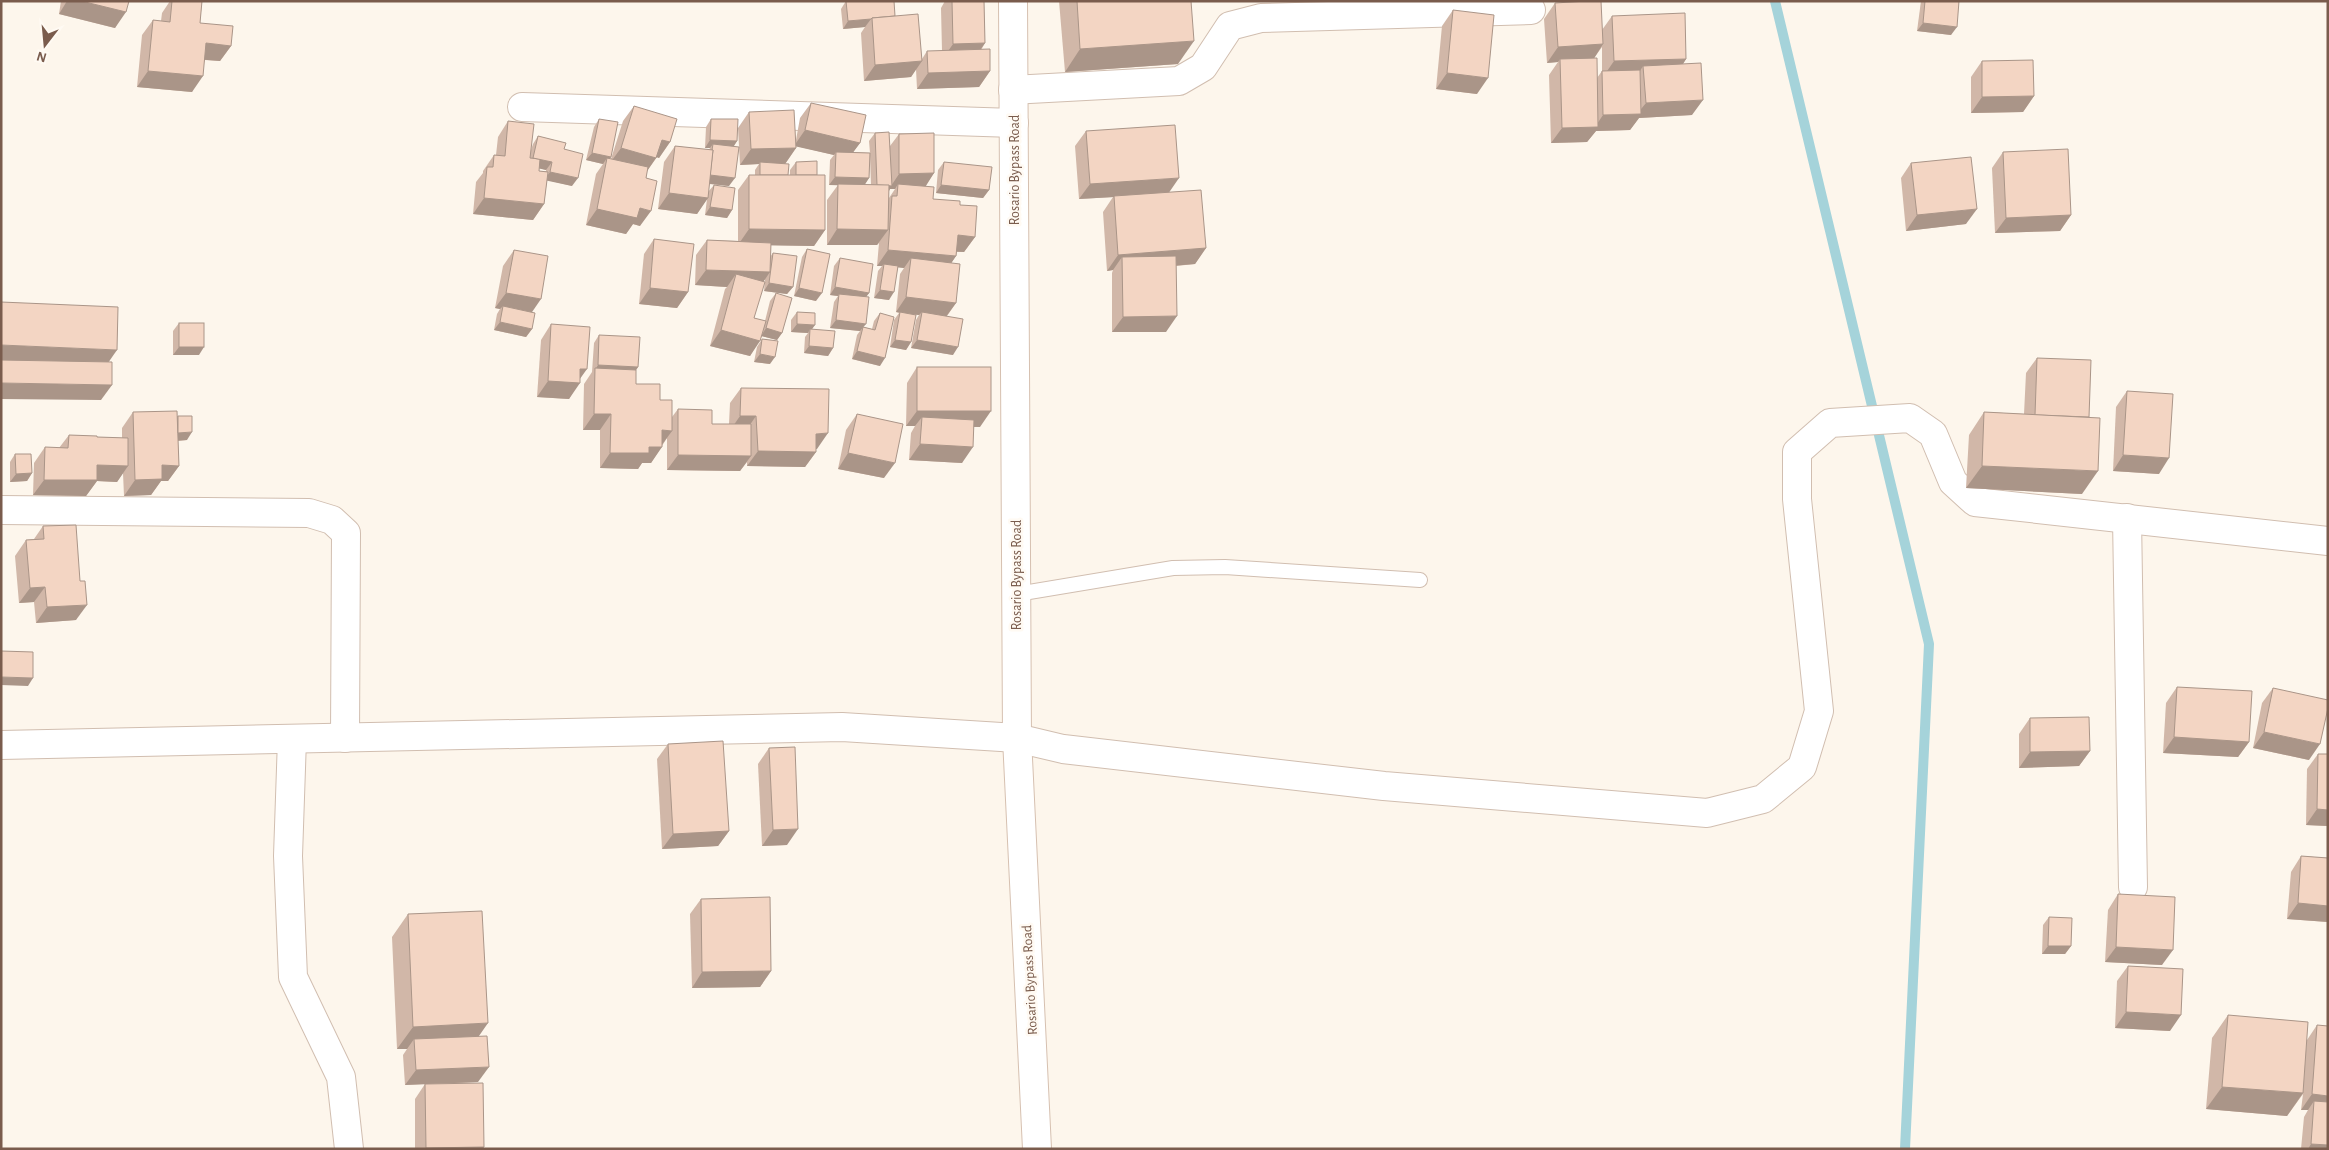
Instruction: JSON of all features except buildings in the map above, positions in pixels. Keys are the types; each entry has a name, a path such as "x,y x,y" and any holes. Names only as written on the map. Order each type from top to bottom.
{"street":[{"name":"Rosario Bypass Road","path":"1013,1 1018,738 1037,1149"},
{"path":"1013,90 1179,81 1203,67 1230,26 1261,18 1531,10"},
{"path":"522,107 1014,123"},
{"path":"1,745 842,727 1018,738 1063,749 1384,786 1707,813 1763,799 1802,767 1819,712 1797,499 1797,452 1830,422 1910,418 1933,434 1953,482 1975,502 2328,541"},
{"path":"1,510 309,513 332,520 346,534 345,738"},
{"path":"2127,518 2133,887"},
{"path":"292,739 288,856 293,976 341,1077 349,1149"}],"lane":[{"path":"1016,594 1174,568 1225,566 1420,580"}],"waterway":[{"path":"1775,1 1929,644 1905,1149"}]}
